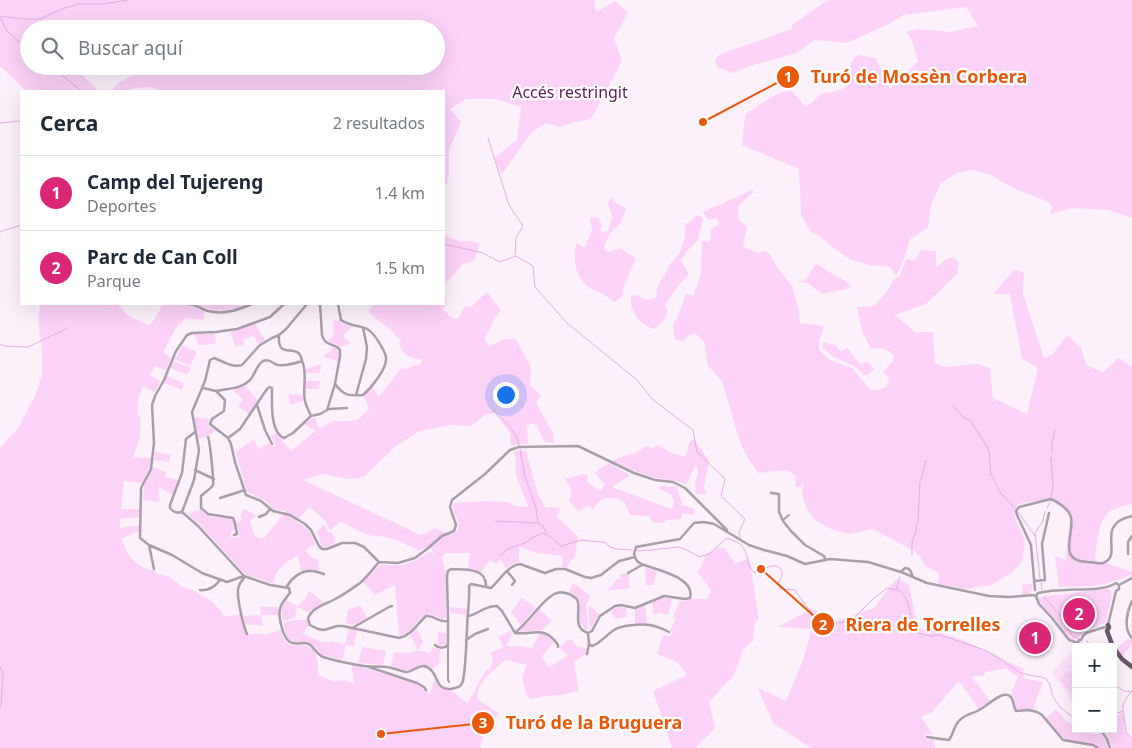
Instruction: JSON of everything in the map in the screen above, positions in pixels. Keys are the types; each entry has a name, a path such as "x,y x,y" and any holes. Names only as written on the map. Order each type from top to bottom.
{"main road":[{"path":"1107,627 1112,643"},
{"path":"1117,652 1132,667"}],"street":[{"path":"192,305 208,311 221,312 238,310 250,305"},
{"path":"244,576 228,582 220,580 194,570 172,555 142,540 140,535 142,488 151,469 154,445 154,423 151,408 176,351 189,334 236,329 270,317 283,305"},
{"path":"182,512 194,480 199,450 192,412 206,378 209,362 213,358 231,366 240,366 260,345 267,340 279,336 306,305"},
{"path":"320,305 324,340 326,343 337,347 340,352 335,384 326,410"},
{"path":"335,384 345,394 363,395 385,366 386,361 385,354 370,331 343,322 340,317 338,305"},
{"path":"356,395 368,347 363,328"},
{"path":"279,336 279,343 283,350 296,351 300,355 303,364 305,400 311,416"},
{"path":"202,388 216,391 243,386 251,379 264,361 270,361 279,365 302,361"},
{"path":"228,438 238,431 270,387 272,388 271,406 273,418 277,432 283,438 293,433 311,416 326,410 347,408"},
{"path":"216,391 225,399 225,406 223,412 212,419 210,424 228,438 246,495 263,503 273,511 290,515 306,525 311,530 318,546 322,549 342,543 355,543 367,549 379,562 398,563 414,558 442,536 454,531 456,525 450,507 452,500 485,474 510,450 519,447 578,446 634,473 655,480 679,484 730,533"},
{"path":"257,405 265,430 272,444"},
{"path":"195,432 186,439 182,472 170,508 174,512 182,512 199,527 244,576 277,587 287,586 292,579 303,572 312,571 324,574"},
{"path":"208,437 214,480 213,485 201,496 201,508 208,514 233,518 237,534 234,535"},
{"path":"195,470 214,480"},
{"path":"220,498 244,490"},
{"path":"771,493 779,494 779,512 783,520 799,539 809,548 824,556 825,559"},
{"path":"1119,585 1107,627 1086,634 1078,643 1071,642 1039,604 1035,595 1037,591 1035,590 1030,545 1016,514 1017,509 1022,506 1051,499 1070,514 1069,552 1078,561 1102,563 1109,558 1112,551 1111,533 1114,526 1120,520 1132,516"},
{"path":"259,517 266,514 270,509"},
{"path":"1034,581 1045,580 1042,544 1049,513"},
{"path":"783,520 789,516"},
{"path":"588,633 592,631 600,616 615,606 623,605 635,608 664,596 690,598 690,589 682,580 638,563 634,554 636,548 680,539 697,522 714,524 742,541 758,548 791,557 805,564 825,559 872,563 930,584 989,596 1009,597 1035,595 1050,591 1098,588 1116,583 1119,585 1132,578"},
{"path":"1128,554 1128,542 1132,536"},
{"path":"149,545 154,569"},
{"path":"365,666 384,667 406,672 424,666 434,674 441,688 450,689 458,687 462,684 465,672 469,586 471,584 492,587 512,566 521,564 545,573 556,569 565,569 587,578 594,578 601,575 620,560 635,557"},
{"path":"379,562 358,584 313,612 309,617 309,624 312,627 324,630 342,625 399,638 413,631 426,616 431,616 441,622 448,621"},
{"path":"628,573 642,565"},
{"path":"901,572 905,568 908,569 913,577"},
{"path":"449,682 448,570 482,574 486,579 486,587"},
{"path":"507,571 515,581 512,585"},
{"path":"244,576 238,591 247,634"},
{"path":"200,590 205,591 214,587 220,580"},
{"path":"1112,585 1116,591"},
{"path":"287,586 290,589 290,593 281,606 280,614 287,641 294,644 308,644 319,656 365,666 415,682 426,690"},
{"path":"515,633 547,598 558,593 569,594 577,599 579,605 578,620 583,630 588,633"},
{"path":"1132,601 1126,628 1132,638"},
{"path":"354,628 389,606 392,606"},
{"path":"468,616 487,607 497,606 515,633"},
{"path":"589,644 592,646 596,645 620,627 650,625 669,632"},
{"path":"466,640 488,629"},
{"path":"515,633 544,633 555,641 558,648"},
{"path":"587,654 589,644 588,633"},
{"path":"435,645 443,648 448,645"},
{"path":"927,737 949,740 957,723 962,718 978,711 1000,697 1009,695 1012,698 1016,711 1031,710 1041,714 1063,740 1094,745 1098,748"},
{"path":"1103,733 1110,748"}],"shaded area":[{"path":"1072,654 1072,702 1061,684 1051,672"}],"green space":[{"name":"Accés restringit","path":"0,0 594,0 596,12 615,1 628,13 614,38 622,61 591,119 560,127 546,123 532,132 502,174 494,158 517,140 521,107 495,99 466,99 450,109 461,122 449,150 447,184 445,184 445,90 158,90 151,87 112,90 119,82 134,75 445,75 445,20 20,20 20,75 82,75 98,90 25,90 0,66"},
{"path":"828,0 1132,0 1132,218 1108,210 1073,208 1050,214 1052,207 1049,202 1013,188 991,175 972,170 957,173 941,183 931,205 928,228 910,239 896,276 890,267 870,265 851,260 811,232 801,216 799,169 742,145 745,115 767,100 791,90 805,106 813,102 820,94 837,91 846,87 852,80 851,64 858,55 876,58 890,89 918,61 911,38 906,32 918,29 951,32 978,26 966,7 904,15 847,43 814,40 797,53 753,65 733,73 717,67 715,60 720,54 792,29 792,25"},
{"path":"752,190 754,192 738,206 738,219 747,227 743,243 745,248 759,253 764,251 769,253 792,286 799,309 800,323 824,326 819,342 819,350 830,360 852,368 871,390 879,390 887,386 889,377 883,372 893,361 894,356 884,349 871,349 862,331 857,307 874,306 889,289 893,280 900,276 906,259 915,260 921,250 936,251 936,268 946,259 953,257 959,263 957,274 926,304 895,315 915,332 933,332 935,363 945,367 977,364 990,368 993,398 1027,414 1038,368 1022,359 1010,294 993,294 1014,270 1024,272 1023,294 1044,358 1053,354 1067,335 1081,347 1086,365 1103,372 1119,358 1132,367 1132,504 1114,509 1105,516 1099,534 1095,560 1132,572 1132,575 1105,584 1059,587 1055,556 1066,560 1070,519 1067,512 1053,501 1037,501 1018,504 1016,509 1015,518 1024,538 1025,547 1022,562 1010,574 991,585 965,589 938,584 939,573 925,566 914,551 873,529 849,534 833,530 814,519 807,509 802,496 803,481 801,487 795,487 796,476 787,470 758,473 746,455 739,439 722,381 708,366 704,342 695,333 688,336 683,342 675,339 673,327 686,294 693,296 701,274 702,241 710,242 711,229 720,224 717,219 708,220 703,212"},
{"path":"611,197 614,202 626,208 621,223 610,233 604,249 608,252 621,248 636,258 623,288 622,297 614,302 585,284 578,273 575,262 577,243 582,247 586,246 592,231 590,218 598,217 602,225 600,230 608,231 612,217 608,203"},
{"path":"698,215 703,218 698,240 686,252 681,261 689,274 665,305 668,312 664,320 655,329 645,325 634,312 631,296 635,295 648,300 656,298 657,288 670,264 680,252 687,223"},
{"path":"445,237 461,242 480,243 474,261 463,264 445,285"},
{"path":"816,264 848,283 851,288 822,294 808,283 799,282 807,278"},
{"path":"487,292 501,310 485,339 490,346 505,339 516,339 531,367 530,385 541,395 536,403 553,433 554,443 545,442 535,423 527,425 528,443 511,446 510,433 495,413 486,414 471,426 452,425 420,431 396,446 364,477 347,479 323,474 303,480 421,535 435,528 450,535 457,531 459,524 454,512 453,503 508,502 516,506 528,507 516,475 514,451 526,451 538,495 545,507 560,508 557,517 578,536 575,557 567,568 562,567 563,556 537,553 519,547 519,562 506,568 500,559 497,564 489,561 481,572 468,569 470,553 445,553 442,557 446,573 446,617 442,620 431,614 425,615 410,630 399,636 395,585 375,595 363,582 380,565 403,565 431,551 435,557 431,548 424,548 420,551 396,540 376,535 375,537 361,532 341,522 330,530 324,519 309,507 296,521 306,528 312,536 315,544 305,551 314,559 318,559 319,571 301,571 298,555 278,570 274,584 247,575 188,514 200,509 210,516 231,519 234,522 235,530 231,531 231,538 239,537 237,523 241,521 242,517 240,517 243,509 256,516 250,521 255,537 263,539 286,511 273,509 264,500 247,492 236,453 254,440 259,449 269,443 274,447 276,445 275,442 270,436 276,433 291,451 315,431 304,424 315,417 319,428 333,421 357,420 369,409 364,396 372,387 379,397 399,370 419,365 422,360 410,357 404,353 399,342 401,341 368,312 373,305 445,305 445,297 446,302 445,306 443,310 454,319 458,318 465,306 471,307"},
{"path":"41,305 119,305 127,315 148,325 154,320 162,305 189,305 204,311 204,320 186,318 176,328 163,352 171,358 166,370 155,366 150,375 160,381 155,392 143,386 139,397 140,437 133,457 151,458 151,460 142,483 124,481 121,509 140,509 140,517 120,519 120,528 139,525 139,531 121,539 129,555 140,565 146,569 153,570 157,574 168,576 184,588 193,590 210,600 224,617 240,614 247,635 266,634 281,630 283,638 287,642 311,648 315,652 317,659 318,675 336,682 337,680 343,681 343,679 354,683 351,665 416,683 429,693 435,680 438,686 451,690 467,703 487,669 490,670 493,658 490,653 504,647 498,637 511,630 512,635 506,646 532,648 540,633 547,635 554,642 542,656 549,667 568,655 560,650 560,646 571,639 578,648 579,646 586,649 586,654 574,662 579,691 531,699 526,694 523,679 527,665 506,660 486,677 477,694 478,700 499,713 484,733 480,748 0,748 0,448 18,428 36,394 42,374 38,318"},
{"path":"197,305 245,305 227,310 208,309"},
{"path":"339,320 343,324 352,327 343,336 351,343 340,347 328,342 334,334 333,321"},
{"path":"255,324 265,340 259,344 253,336 243,340 245,344 236,347 230,332"},
{"path":"194,334 215,334 216,344 199,345"},
{"path":"823,342 835,345 841,351 847,348 861,365 866,361 875,369 866,376 854,366 833,357 823,348"},
{"path":"183,345 197,352 190,366 175,359"},
{"path":"334,347 338,351 338,361 323,357"},
{"path":"174,361 191,368 187,375 170,368"},
{"path":"321,364 320,373 306,373 306,369"},
{"path":"167,376 184,383 182,390 164,383"},
{"path":"306,381 320,381 319,389 306,389"},
{"path":"245,386 258,400 249,414 238,406 243,399 233,391"},
{"path":"289,394 303,395 303,401 290,405"},
{"path":"194,417 209,419 208,425 216,431 206,437 198,438"},
{"path":"694,439 709,461 704,487 707,494 696,494 695,483 698,472 696,465 686,484 645,475 612,461 636,453 646,446 652,448 658,445 672,453 686,457 689,442"},
{"path":"155,452 171,455 169,462 155,460"},
{"path":"609,463 630,475 612,487 672,509 674,501 671,494 659,489 660,486 677,487 682,505 695,509 694,515 682,514 681,519 653,523 649,516 630,515 624,502 620,499 612,498 601,500 593,510 590,506 578,511 569,501 572,492 565,479 584,474 588,477 587,481 600,491 605,485 595,473"},
{"path":"153,467 166,472 165,477 178,480 173,495 159,487 159,502 143,500 144,486"},
{"path":"324,524 328,532 332,533 336,542 323,548 319,542 317,531"},
{"path":"718,548 725,548 735,564 749,558 759,619 755,622 753,641 743,650 734,675 709,702 715,728 695,748 672,748 653,691 687,675 677,662 657,654 663,635 670,637 672,632 670,631 676,618 673,617 680,601 686,601 691,598 707,599 711,590 697,571 702,565 706,554"},
{"path":"645,568 657,571 654,585 646,585"},
{"path":"628,573 630,588 605,591 617,579 620,579 620,574"},
{"path":"896,579 909,584 917,626 926,631 935,631 960,639 1024,669 1023,678 1043,682 1033,709 1016,709 1014,698 1011,694 1018,676 1006,668 986,672 982,676 971,676 990,701 979,709 959,681 932,712 921,717 933,735 926,734 925,739 934,739 935,748 810,748 773,723 758,688 786,701 803,660 812,629 778,627 811,609 837,621 874,608"},
{"path":"572,584 578,586 591,597 586,605 588,630 585,630 579,619 580,601 569,592"},
{"path":"1032,584 1030,593 1023,595 1022,585"},
{"path":"1107,589 1112,594 1106,621 1104,624 1090,629 1087,628 1074,640 1068,638 1038,599 1046,596"},
{"path":"309,591 324,602 309,612 297,607 295,618 283,621 281,609 286,600 297,606 305,599"},
{"path":"522,598 536,607 521,625 511,612"},
{"path":"663,598 672,599 668,615 653,614 653,602"},
{"path":"360,605 367,618 355,625 346,624 348,610"},
{"path":"589,605 599,614 590,630 589,615"},
{"path":"645,605 647,624 635,624 635,610"},
{"path":"260,607 278,607 278,615 261,615"},
{"path":"450,607 467,609 466,615 450,613"},
{"path":"618,607 627,608 626,617 616,619 611,611"},
{"path":"539,609 552,621 542,630 519,632"},
{"path":"261,615 263,626 245,624 244,616"},
{"path":"307,620 309,626 302,633 322,642 330,643 330,641 345,644 349,628 357,630 354,646 346,645 342,660 321,654 308,642 293,642 287,638 283,623"},
{"path":"417,629 423,641 418,650 410,635"},
{"path":"1034,630 1043,639 1036,646 1027,636"},
{"path":"438,632 446,633 446,643 444,645 438,645"},
{"path":"1129,638 1132,640 1132,644 1122,656 1117,648"},
{"path":"362,647 386,651 383,665 358,663"},
{"path":"432,648 440,649 439,661 441,662 432,670 421,664 409,670 391,666 394,652 410,653 418,650 430,653"},
{"path":"1070,670 1072,672 1072,694 1059,679"},
{"path":"1056,709 1066,721 1072,725 1072,733 1101,733 1108,748 1099,748 1092,744 1062,737 1046,718"},
{"path":"1122,713 1124,717 1124,732 1132,740 1132,748 1112,748 1106,733 1117,733 1117,716"}],"waterway":[{"path":"0,16 40,19 79,4 103,4 128,0"},
{"path":"0,17 6,30 20,43"},
{"path":"62,75 81,90"},
{"path":"0,123 20,121"},
{"path":"488,138 509,205 523,226 516,238 515,255"},
{"path":"0,232 20,225"},
{"path":"445,244 483,253 500,262 516,256 533,266 535,287 567,323 637,380 652,399 693,430 697,452 725,479 721,496 745,519 739,532 740,538"},
{"path":"0,344 28,347 68,328"},
{"path":"953,405 963,417 970,420 987,446 991,474 1001,494 1014,507"},
{"path":"492,410 516,435 519,445"},
{"path":"1052,453 1055,430"},
{"path":"520,449 525,477 536,508 538,523 543,526 546,532"},
{"path":"1051,457 1053,487 1051,497"},
{"path":"921,480 926,461"},
{"path":"912,555 912,541 918,522 920,482"},
{"path":"1047,508 1050,502"},
{"path":"1040,578 1035,533 1043,521 1045,511"},
{"path":"1018,512 1035,536"},
{"path":"495,521 537,523"},
{"path":"501,555 508,549 527,542 531,538 543,533 562,546 581,540 606,543 616,549 632,550"},
{"path":"637,550 679,547 699,557 709,554 727,538 742,546 750,567 755,573 770,566 780,568 782,575 778,584"},
{"path":"900,577 897,587 907,601 912,629 918,633 931,636 940,635 985,650 1021,673 1046,679 1050,685 1053,697 1059,706 1072,717"},
{"path":"1041,583 1042,590"},
{"path":"779,587 781,589 795,590 812,614 832,624 852,620 887,588 897,590"},
{"path":"1044,597 1061,616 1070,633 1078,638"},
{"path":"0,667 3,673 0,707"},
{"path":"1117,686 1124,691 1132,691"},
{"path":"1117,713 1123,711 1123,704 1131,691"},
{"path":"1123,711 1126,732 1132,739"}],"place":[{"name":"Turó de Mossèn Corbera","path":"703,122"},
{"name":"Riera de Torrelles","path":"761,569"},
{"name":"Parc de Can Coll","path":"1079,614"},
{"name":"Camp del Tujereng","path":"1035,638"},
{"name":"Turó de la Bruguera","path":"381,734"}]}
